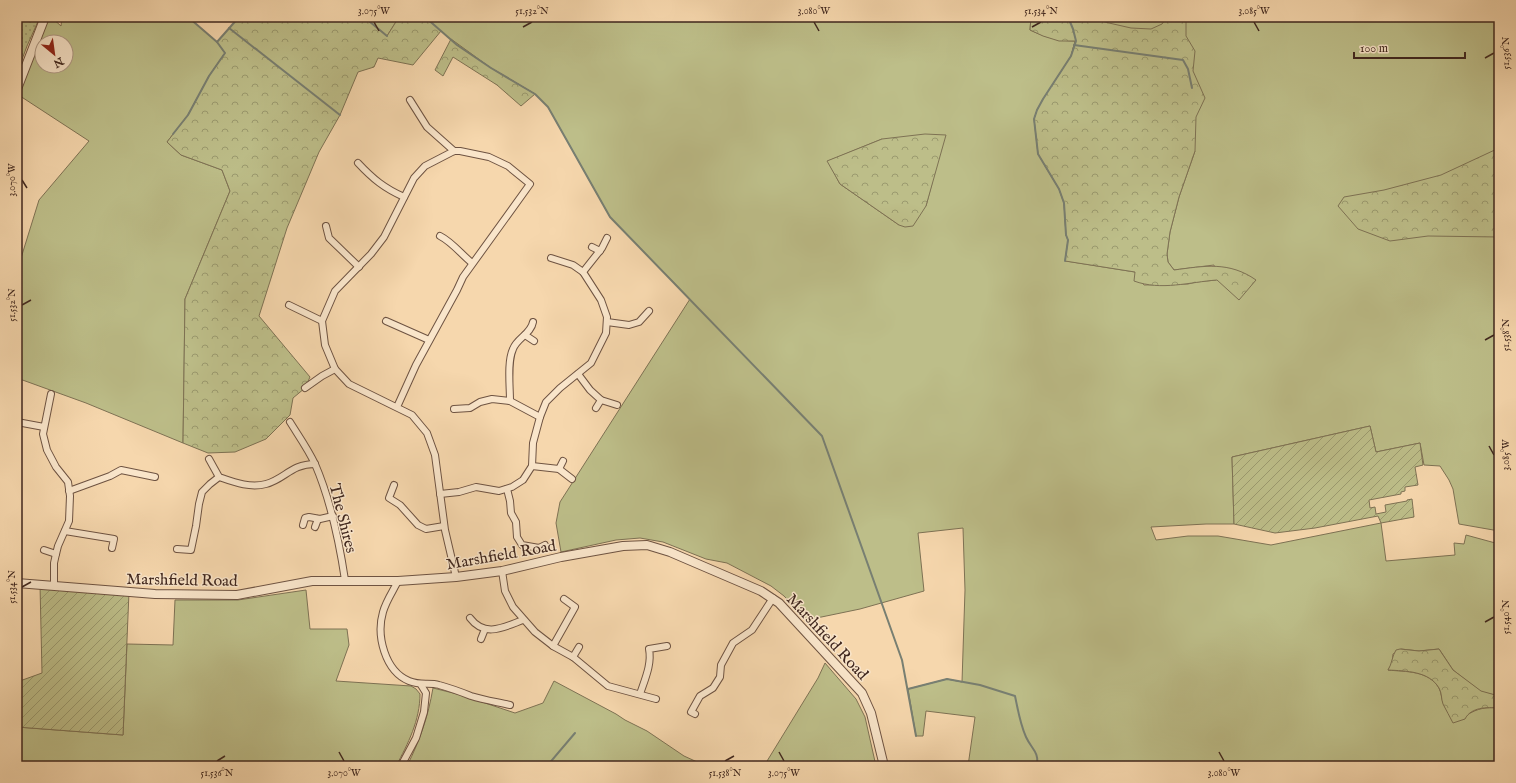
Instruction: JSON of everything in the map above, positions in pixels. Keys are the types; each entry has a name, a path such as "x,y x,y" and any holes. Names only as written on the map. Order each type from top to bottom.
{"street":[{"path":"17,89 44,17"},
{"path":"410,100 427,127 454,151"},
{"path":"397,407 416,365 463,277 530,184 508,166 489,157 454,151 425,166 414,178 384,237 359,267 335,291 322,321 325,345 335,369 349,384 397,407 412,414 427,433 435,455 444,526 456,577"},
{"path":"358,163 372,178 387,190 404,197"},
{"path":"326,226 329,238 359,267"},
{"path":"440,236 449,241 472,263"},
{"path":"583,272 600,251 607,238"},
{"path":"592,247 600,251"},
{"path":"440,494 459,492 476,487 499,491 507,489 523,480 532,466 533,442 546,402 590,363 606,332 607,317 601,300 583,272 573,265 551,258"},
{"path":"289,305 322,321"},
{"path":"607,322 629,325 639,322 649,311"},
{"path":"386,321 429,340"},
{"path":"510,401 510,359 513,347 532,328 533,322"},
{"path":"525,335 534,341"},
{"path":"306,388 322,376 335,369"},
{"path":"578,374 590,390 601,400 617,406"},
{"path":"51,394 43,434 47,450 56,466 68,482 70,521 56,554 54,563 54,586"},
{"path":"454,409 470,408 480,402 492,399 510,401 540,417"},
{"path":"596,408 601,400"},
{"path":"17,422 44,427"},
{"name":"The Shires","path":"290,422 315,464 333,516 345,580"},
{"path":"209,459 219,477 234,482 255,486 266,484 303,464 315,464"},
{"path":"559,469 563,461"},
{"path":"532,466 559,469 572,478"},
{"path":"69,491 110,476 121,470 156,477"},
{"path":"177,549 191,550 198,504 202,492 219,477"},
{"path":"394,485 389,498 400,505 418,525 426,528 444,526"},
{"path":"507,489 511,513 516,522 517,537 522,545 538,548 545,545"},
{"path":"303,525 305,518 309,517 318,519 333,516"},
{"path":"315,527 318,519"},
{"path":"65,531 114,539 112,548"},
{"name":"Marshfield Road","path":"17,583 155,594 237,595 312,582 345,580 398,581 456,577 502,571 561,557 622,546 647,545 670,552 761,591 773,598 862,693 871,713 884,766"},
{"path":"44,550 56,554"},
{"path":"502,571 505,591 513,607 535,632 553,646 573,657 608,686 656,699"},
{"path":"398,581 383,613 383,644 388,661 397,674 421,685 436,684 473,696 510,705"},
{"path":"695,714 691,712 700,696 713,688 720,677 721,665 733,643 752,630 773,598"},
{"path":"553,646 575,607 564,599"},
{"path":"470,618 476,626 485,629 499,629 524,620"},
{"path":"481,639 485,629"},
{"path":"640,694 649,668 649,649 667,646"},
{"path":"573,657 579,648"},
{"path":"401,766 416,738 424,712 426,693 421,685"}],"green space":[{"path":"17,17 40,17 17,73"},
{"path":"45,17 51,17 61,26 62,17 188,17 217,42 225,53 209,76 188,115 167,142 181,155 222,170 230,191 185,299 183,443 86,403 17,378 17,271 39,200 89,141 17,94 17,89 34,45 34,74 74,74 74,34 38,34"},
{"path":"239,17 364,17 387,36 399,17 425,17 441,31 413,65 378,58 374,67 358,72 340,115 319,152 287,228 259,316 310,377 305,388 293,398 290,415 266,439 235,452 208,453 183,443 185,299 230,191 222,170 181,155 167,142 188,115 209,76 225,53 217,42"},
{"path":"364,17 399,17 387,36"},
{"path":"425,17 1031,17 1030,30 1052,38 1075,41 1068,17 1499,17 1499,531 1459,524 1453,489 1449,480 1440,466 1424,465 1420,443 1376,452 1370,426 1232,457 1234,524 1151,527 1156,540 1188,536 1218,536 1271,545 1381,523 1386,561 1455,555 1454,543 1464,544 1466,535 1499,544 1499,696 1481,692 1453,670 1439,649 1419,651 1401,649 1393,654 1392,664 1388,670 1416,673 1429,678 1439,688 1443,703 1467,715 1482,708 1499,708 1499,766 968,766 975,717 926,711 923,736 916,736 908,689 947,679 962,682 965,590 963,528 918,533 924,591 860,609 807,620 784,596 771,586 727,563 706,559 663,542 640,538 616,540 561,552 556,523 560,502 690,299 610,217 548,107 535,94 491,68 457,45","holes":["1074,45 1195,151 1179,197 1170,232 1167,254 1168,262 1174,270 1214,265 1216,280 1188,284 1144,285 1135,272 1066,261 1068,240 1066,235 1064,203 1059,189 1045,166 1037,110 1071,56","882,139 932,183 926,206 899,225 840,184 828,161"]},
{"path":"1031,17 1089,17 1131,28 1151,29 1162,24 1167,17 1186,17 1186,36 1195,51 1193,71 1205,98 1196,117 1195,151 1179,197 1170,232 1167,254 1168,262 1174,270 1206,266 1226,267 1246,274 1256,280 1239,300 1217,280 1165,286 1144,284 1134,281 1135,272 1065,261 1068,240 1066,235 1064,203 1059,189 1038,154 1034,119 1043,99 1071,56 1075,41 1059,41 1030,30"},
{"path":"451,39 491,68 535,94 521,106 497,85 453,57 443,76 435,70"},
{"path":"925,134 946,135 926,206 913,226 905,227 899,225 840,184 827,161 882,139"},
{"path":"1499,148 1499,237 1428,236 1390,241 1358,229 1338,206 1344,197 1384,190 1441,175"},
{"path":"1370,426 1376,452 1420,443 1423,465 1415,467 1418,485 1405,487 1405,491 1401,492 1401,494 1369,500 1370,508 1375,507 1376,514 1386,512 1385,505 1412,499 1414,517 1381,523 1378,516 1315,528 1275,533 1234,524 1232,457"},
{"path":"40,585 129,592 123,735 17,727 17,682 42,673"},
{"path":"306,590 310,629 347,629 349,645 336,681 411,686 420,694 416,722 396,766 17,766 17,727 123,735 127,644 173,645 175,600 238,600"},
{"path":"1439,649 1453,670 1481,691 1499,696 1499,708 1475,710 1465,719 1453,723 1443,704 1440,690 1435,682 1416,673 1388,670 1396,650 1419,651"},
{"path":"825,663 856,699 865,717 876,766 764,766 818,678"},
{"path":"554,681 647,731 684,756 706,766 407,766 423,728 429,709 433,688 461,695 515,713 543,703"}],"waterway":[{"path":"173,134 188,115 209,76 225,53 217,42 188,17"},
{"path":"217,42 239,17"},
{"path":"364,17 387,36"},
{"path":"425,17 457,45 491,68 535,94 548,107 610,217 822,436 902,660 916,736"},
{"path":"1065,261 1068,240 1066,235 1064,203 1059,189 1038,154 1034,119 1043,99 1071,56 1076,41 1068,17"},
{"path":"229,28 340,115"},
{"path":"1074,45 1183,60 1188,69 1192,88"},
{"path":"908,689 947,679 980,685 1015,696 1019,717 1024,732 1037,757 1037,766"},
{"path":"547,766 575,733"}]}
